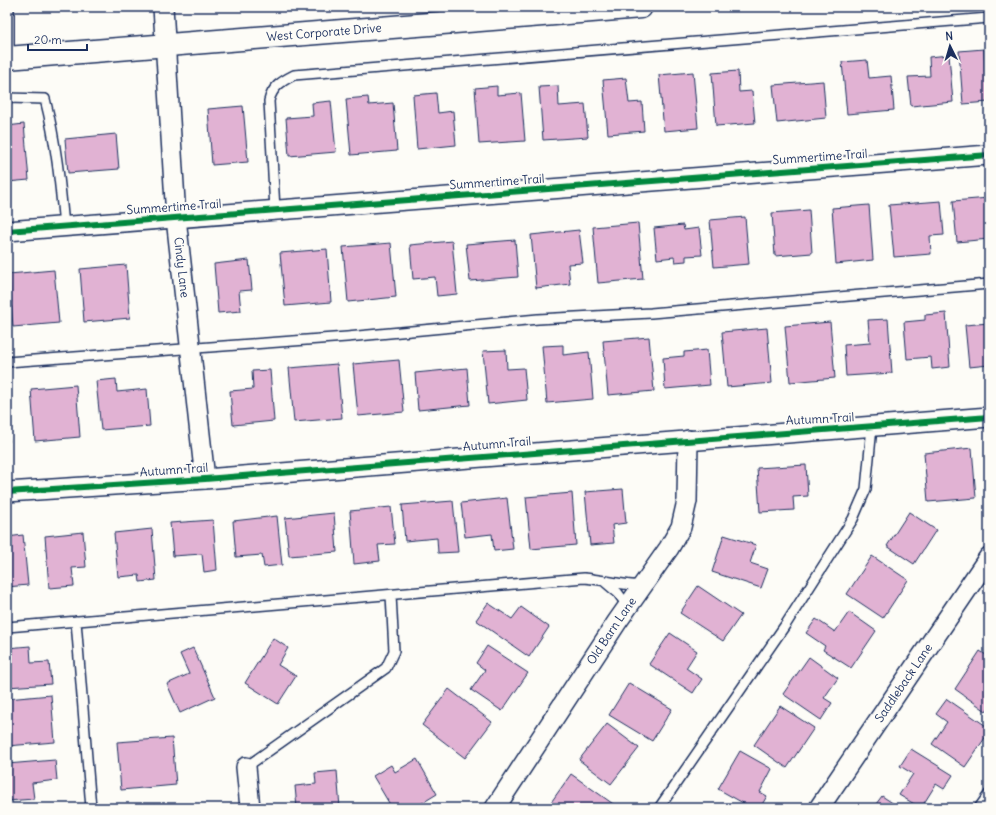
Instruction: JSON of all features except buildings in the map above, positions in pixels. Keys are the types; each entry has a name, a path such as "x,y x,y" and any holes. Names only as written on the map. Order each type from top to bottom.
{"street":[{"name":"Cindy Lane","path":"163,7 176,218 205,479"},
{"name":"West Corporate Drive","path":"8,58 642,7"},
{"name":"Summertime Trail","path":"7,231 989,155"},
{"name":"Autumn Trail","path":"7,492 205,479 817,429 872,427 989,417"},
{"name":"Old Barn Lane","path":"495,808 628,607 669,548 681,527 687,501 688,440"},
{"name":"Saddleback Lane","path":"819,808 989,557"},
{"path":"246,767 250,808"}],"lane":[{"path":"8,58 9,7"},
{"path":"275,210 269,101 270,94 280,82 294,75 989,18"},
{"path":"7,98 45,99 55,145 64,226"},
{"path":"7,362 459,328 538,319 659,312 989,284"},
{"path":"659,808 786,624 853,519 866,489 872,427"},
{"path":"7,627 584,578 603,580 622,585 643,586"},
{"path":"603,580 618,593 628,607"},
{"path":"246,767 386,668 394,651 391,595"},
{"path":"76,621 91,808"},
{"path":"979,808 989,794"}],"cycle path":[{"path":"7,231 989,155"},
{"path":"7,492 205,479 989,417"}]}
